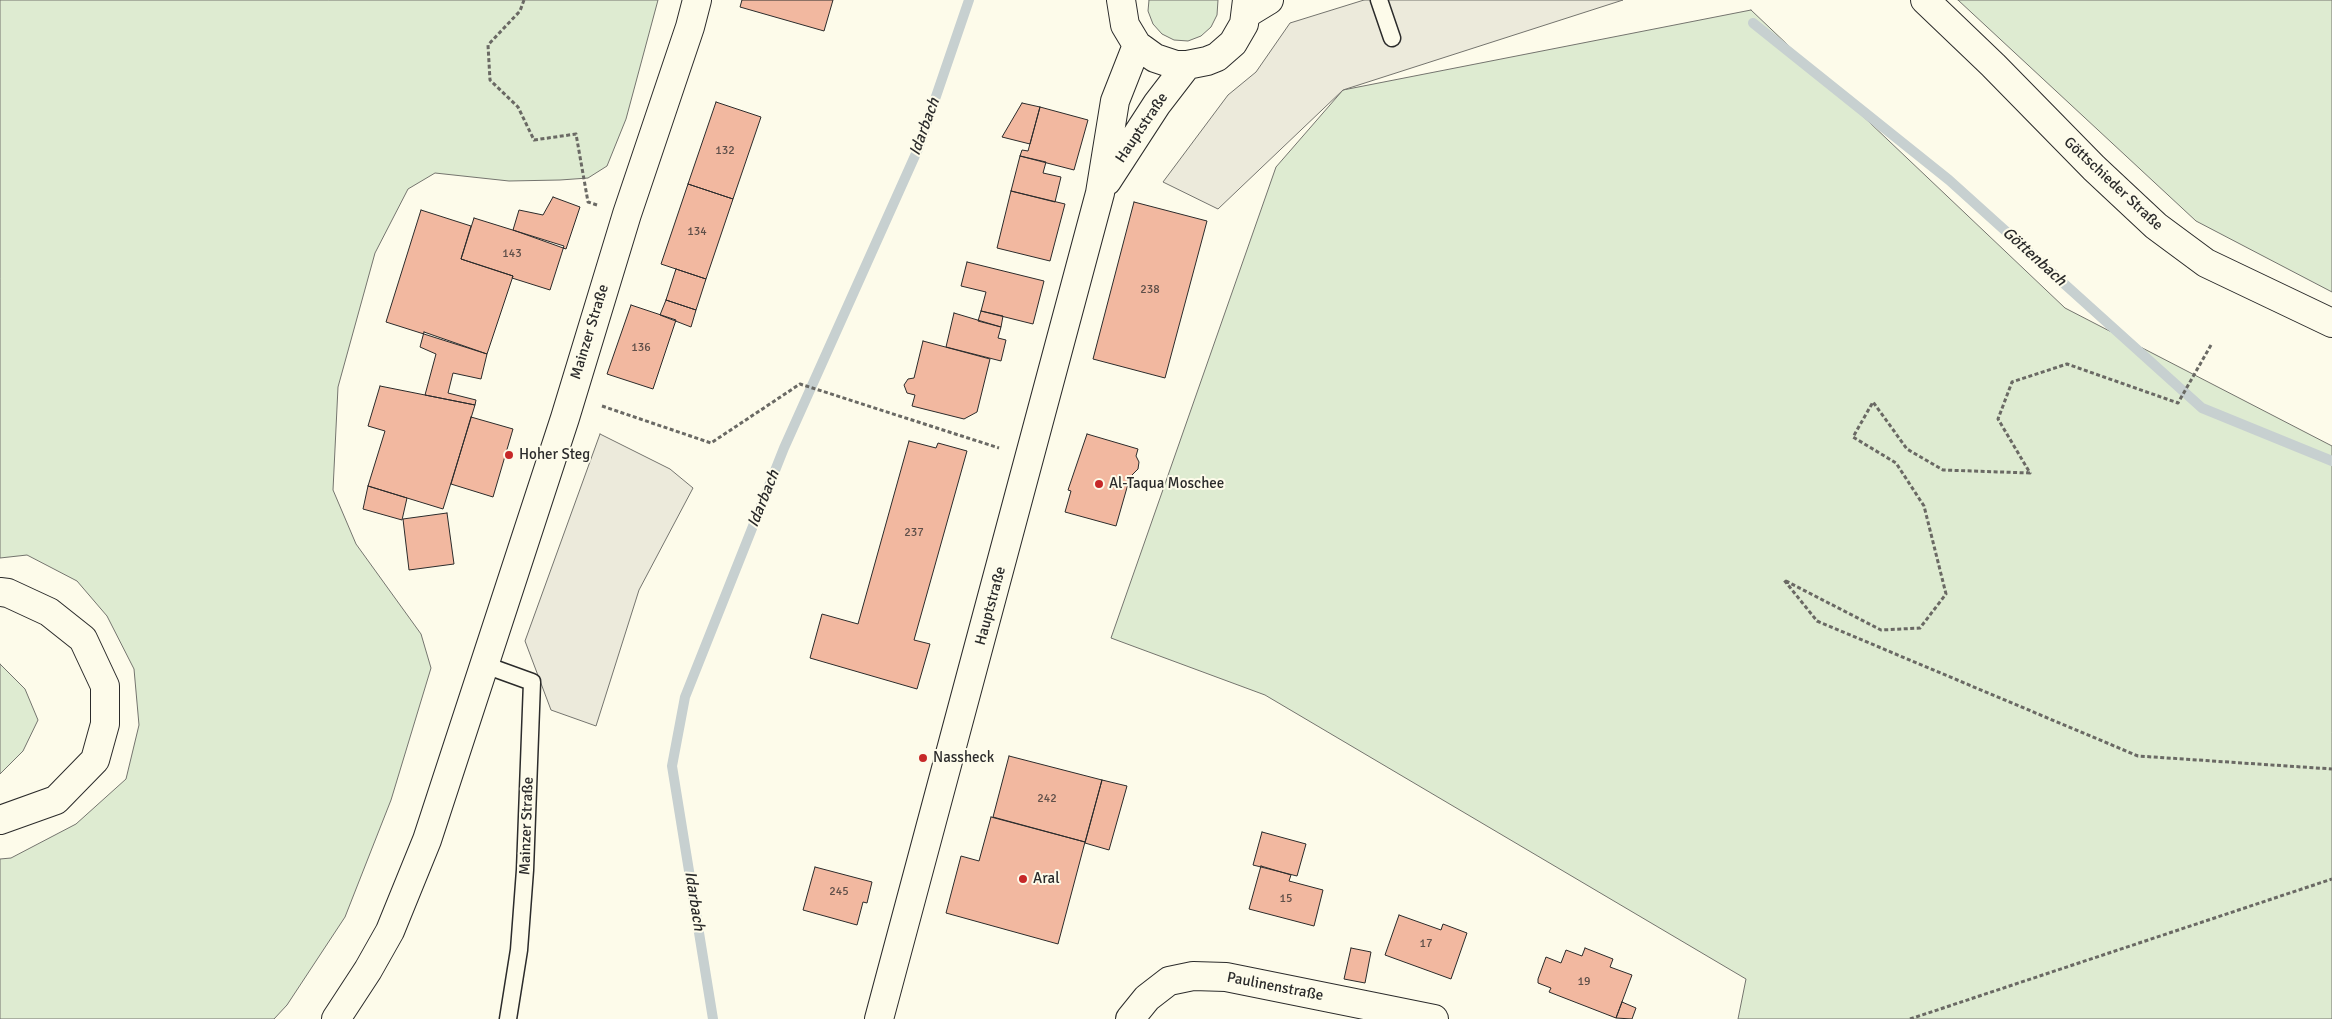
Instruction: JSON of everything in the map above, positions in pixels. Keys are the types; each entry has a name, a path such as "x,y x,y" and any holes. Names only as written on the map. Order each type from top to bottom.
{"main road":[{"name":"Mainzer Straße","path":"336,1019 368,970 390,931 406,897 427,840 571,396 626,214 690,26 697,0"},
{"path":"1121,0 1125,25 1137,45 1155,58 1176,65 1207,61 1226,50 1239,34 1247,7 1270,0"},
{"name":"Göttschieder Straße","path":"1925,0 2094,168 2156,226 2206,263 2332,323"},
{"name":"Hauptstraße","path":"879,1019 1100,193 1115,101 1137,45"},
{"name":"Hauptstraße","path":"1100,193 1157,104 1187,65"},
{"path":"0,592 8,593 50,612 83,639 105,686 105,724 94,760 56,800 0,820"},
{"name":"Paulinenstraße","path":"1130,1019 1147,998 1169,981 1193,976 1226,976 1434,1019"}],"lane":[{"path":"1379,0 1392,38"},
{"name":"Mainzer Straße","path":"485,665 532,682 525,870 519,950 508,1019"}],"path":[{"path":"524,0 520,11 488,45 490,80 518,107 534,140 576,134 588,202 626,214"},
{"path":"2211,345 2178,403 2067,364 2012,382 1998,419 2030,473 1943,470 1906,449 1873,402 1853,437 1896,463 1924,506 1946,594 1920,628 1881,630 1784,580 1817,621 2138,756 2332,769"},
{"path":"571,396 712,443 800,384 1030,458"},
{"path":"1910,1019 2332,879"}],"green space":[{"path":"0,0 658,0 626,119 607,166 588,178 560,180 509,181 435,173 408,189 375,253 338,387 333,490 356,544 421,634 431,668 391,800 345,917 287,1005 274,1019 0,1019 0,859 11,858 76,824 126,779 139,725 134,669 107,616 77,581 27,555 0,558"},
{"path":"1149,0 1218,0 1217,15 1211,27 1201,36 1188,41 1174,40 1162,34 1153,24 1148,11"},
{"path":"1958,0 2332,0 2332,292 2196,221"},
{"path":"1751,10 2065,308 2332,446 2332,1019 1738,1019 1746,979 1265,695 1111,638 1276,167 1343,90"},
{"path":"0,664 25,689 38,720 23,751 0,774"}],"shaded area":[{"path":"1364,0 1623,0 1343,90 1218,209 1163,182 1228,95 1256,72 1290,23"},
{"path":"600,434 670,469 693,488 639,590 596,726 551,710 525,641"}],"building":[{"path":"742,0 833,0 824,31 740,7"},
{"path":"716,102 761,117 733,199 688,184"},
{"path":"1022,103 1040,107 1030,144 1002,137"},
{"path":"1040,107 1088,120 1074,170 1020,156 1022,150 1028,151"},
{"path":"1020,156 1046,162 1043,173 1061,177 1055,202 1011,191"},
{"path":"688,184 733,199 706,279 661,264"},
{"path":"1011,191 1065,204 1050,261 997,248"},
{"path":"553,197 580,207 566,249 513,230 519,210 543,215"},
{"path":"1134,202 1207,221 1165,378 1093,359"},
{"path":"421,210 471,226 461,259 513,276 487,354 386,322"},
{"path":"474,218 564,246 550,290 461,259"},
{"path":"967,262 1044,281 1033,324 981,311 986,292 961,286"},
{"path":"676,269 706,279 696,310 666,300"},
{"path":"666,300 696,310 691,327 660,315"},
{"path":"631,305 676,320 653,389 607,374"},
{"path":"981,311 1003,316 1001,327 978,321"},
{"path":"954,313 1001,327 998,338 1006,340 1001,361 946,347"},
{"path":"424,332 487,354 481,379 453,373 448,393 476,400 475,405 425,395 436,354 420,347"},
{"path":"923,341 990,359 977,412 964,419 912,406 915,395 907,393 904,385 908,379 914,378"},
{"path":"380,386 475,405 443,509 368,486 385,431 368,426"},
{"path":"471,417 513,429 493,497 451,484"},
{"name":"Al-Taqua Moschee","path":"1087,434 1138,449 1136,456 1139,462 1138,469 1130,477 1116,526 1065,512 1071,491 1068,490"},
{"path":"909,441 936,448 938,443 967,451 914,640 930,644 917,689 810,658 822,614 858,624"},
{"path":"368,486 407,498 402,520 363,509"},
{"path":"447,513 454,564 409,570 403,519"},
{"path":"1009,756 1102,780 1085,842 993,817"},
{"path":"1102,780 1127,786 1109,850 1085,843"},
{"path":"991,817 1085,842 1058,944 946,913 961,856 979,861"},
{"path":"1262,832 1306,844 1297,876 1253,865"},
{"path":"1261,866 1291,875 1289,881 1323,890 1314,926 1249,909"},
{"path":"815,867 872,882 867,903 863,902 857,925 803,910"},
{"path":"1399,915 1441,930 1443,924 1467,933 1451,979 1385,955"},
{"path":"1351,948 1371,952 1365,983 1344,979"},
{"path":"1585,948 1613,959 1610,967 1632,975 1616,1018 1549,992 1551,988 1538,983 1546,957 1561,963 1566,950 1582,956"},
{"path":"1622,1002 1636,1008 1632,1019 1616,1018"}],"waterway":[{"name":"Idarbach","path":"713,1019 672,766 685,697 784,448 918,149 969,0"},
{"name":"Göttenbach","path":"1753,23 1949,180 2202,408 2332,461"}],"place":[{"name":"Hoher Steg","path":"509,455"},
{"name":"Al-Taqua Moschee","path":"1099,484"},
{"name":"Nassheck","path":"923,758"},
{"name":"Aral","path":"1023,879"}]}
